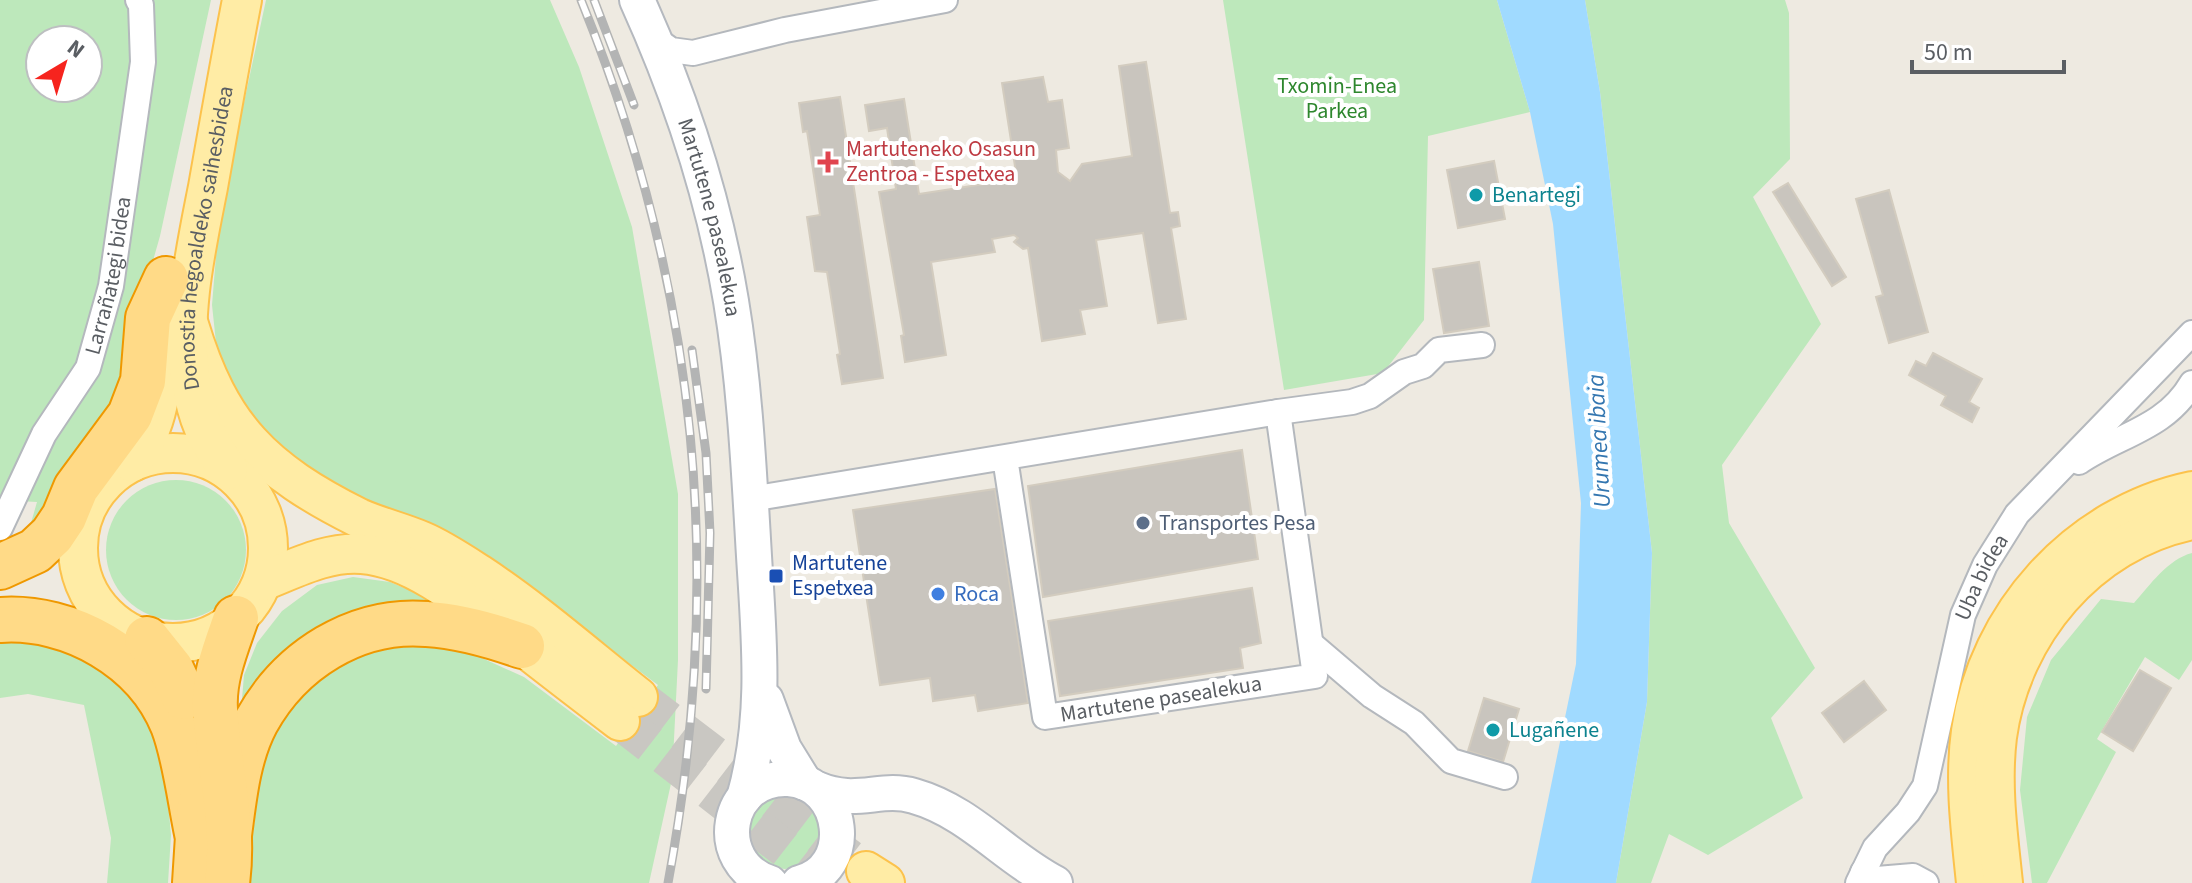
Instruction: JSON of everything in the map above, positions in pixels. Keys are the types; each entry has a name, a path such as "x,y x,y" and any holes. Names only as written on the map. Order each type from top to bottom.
{"highway":[{"path":"0,567 35,551 52,535 64,517 76,488 130,415 143,381 148,318 166,279"},
{"path":"0,567 38,562 51,556 80,527"},
{"path":"0,602 47,599 103,612"},
{"path":"213,834 217,679 236,618"},
{"path":"0,620 54,623 80,632 124,662 152,689 173,727 213,834"},
{"path":"195,883 237,779 255,724 284,681 315,654 373,627 426,623 482,632 522,646"},
{"path":"147,639 171,669 188,710 199,781 227,883"}],"main road":[{"name":"Donostia hegoaldeko saihesbidea","path":"132,462 143,446 161,397 166,279 217,0"},
{"name":"Donostia hegoaldeko saihesbidea","path":"241,484 206,439 190,377 189,325 191,277 242,0"},
{"name":"Martutene pasealekua","path":"637,0 672,85 715,228 731,302 751,499 761,675 757,739 744,798 733,820 730,883"},
{"path":"189,325 208,380 239,432 262,456 288,476 360,518 425,542 481,575 629,709 522,646 425,576 392,561 362,554 328,556 263,581"},
{"path":"241,484 265,523 268,552 263,581 250,604 236,618 206,637 176,643 147,639 123,628 103,612 86,587 78,557 80,527 91,500 108,478 132,462 156,454 181,453 206,459 241,484 284,507 360,518"},
{"path":"1976,883 1968,806 1971,730 1980,687 2007,625 2029,595 2072,549 2124,515 2155,501 2192,491"},
{"path":"2003,883 1996,805 1997,737 2017,666 2035,632 2076,580 2104,558 2150,533 2192,520"},
{"name":"Martutene pasealekua","path":"761,675 776,731 811,786 828,800 835,813 837,843"},
{"path":"744,798 765,782 792,779 843,797 903,793 964,818 1026,866 1055,883"},
{"path":"799,883 820,872 831,859 837,843 855,827 876,815 929,802"},
{"path":"733,845 748,871 770,883"}],"street":[{"name":"Larrañategi bidea","path":"0,528 44,434 88,368 111,286 143,62 141,5 138,0"},
{"path":"654,38 671,50 693,53 863,8 945,0"},
{"path":"672,85 677,66 693,53"},
{"name":"Uba bidea","path":"1926,883 1913,876 1860,878 1875,848 1908,812 1925,786 1963,615 1985,565 2017,514 2192,333"},
{"path":"751,499 1352,402 1370,396 1404,372 1423,366 1439,350 1482,345"},
{"path":"2093,434 2153,403 2190,391"},
{"path":"2044,486 2097,450 2163,417 2190,391"},
{"name":"Martutene pasealekua","path":"1005,458 1045,717 1315,676 1278,412"},
{"path":"1311,644 1372,696 1414,723 1451,761 1505,777"}],"green space":[{"path":"0,0 211,0 160,236 143,296 134,377 29,530 37,502 0,500"},
{"path":"266,0 550,0 579,67 632,227 678,494 678,660 672,779 649,883 247,883 263,752 277,722 325,667 403,641 453,645 524,677 616,746 658,685 487,557 437,526 382,508 332,483 288,455 253,422 233,393 217,352 212,305 219,219"},
{"name":"Txomin-Enea Parkea","path":"1223,0 1497,0 1530,112 1428,136 1424,320 1383,373 1284,390"},
{"path":"1585,0 1785,0 1789,13 1790,159 1753,197 1821,324 1722,465 1729,523 1815,668 1771,718 1803,798 1708,855 1669,834 1651,883 1616,883 1647,702 1652,553 1600,92"},
{"path":"176,480 203,485 226,500 241,523 246,550 241,577 226,600 203,615 176,620 149,615 126,600 111,577 106,550 111,523 126,500 149,485"},
{"path":"2192,553 2192,660 2179,680 2145,657 2097,739 2116,752 2047,883 2032,883 2020,790 2027,717 2051,660 2101,599 2134,603 2167,567"},
{"path":"353,577 390,582 426,597 453,613 406,610 241,711 244,675 257,643 282,611 317,585"},
{"path":"51,634 132,680 164,757 171,835 168,883 107,883 111,838 84,705 28,694 0,698 0,635"},
{"path":"785,795 799,798 811,806 819,818 822,832 819,846 811,858 799,866 785,869 771,866 759,858 751,846 748,832 751,818 759,806 771,798"}],"water":[{"name":"Urumea ibaia","path":"1497,0 1585,0 1600,92 1652,553 1647,702 1616,883 1531,883 1576,664 1581,503 1553,224 1530,112"}],"building":[{"path":"1146,62 1170,213 1178,212 1180,226 1171,228 1186,319 1158,323 1143,233 1096,240 1107,306 1080,310 1085,334 1042,341 1028,248 1023,249 1014,242 1018,238 1014,235 992,239 995,252 931,262 946,355 905,362 901,336 904,335 879,192 896,189 887,128 869,131 865,105 904,99 919,194 1017,179 1002,83 1043,77 1048,102 1062,100 1069,148 1056,150 1058,172 1070,181 1082,164 1132,156 1119,66"},
{"path":"840,97 883,378 842,384 827,272 815,271 807,217 820,215 807,131 803,132 799,103"},
{"name":"Benartegi","path":"1494,161 1505,219 1458,228 1447,170"},
{"path":"1788,183 1846,277 1832,286 1773,192"},
{"path":"1889,190 1928,332 1889,343 1876,297 1883,295 1856,199"},
{"path":"1479,262 1489,326 1444,333 1433,269"},
{"path":"1933,353 1982,379 1969,402 1979,408 1972,422 1941,405 1946,396 1909,375 1916,361 1926,366"},
{"name":"Transportes Pesa","path":"1242,450 1258,559 1043,597 1028,486"},
{"name":"Roca","path":"995,489 1028,703 978,711 975,695 933,701 930,678 880,685 853,510"},
{"path":"1252,588 1261,643 1240,648 1243,668 1060,696 1048,621"},
{"path":"2140,670 2171,688 2133,751 2102,732"},
{"path":"1864,681 1886,710 1844,742 1822,713"},
{"name":"Lugañene","path":"1484,698 1519,709 1503,762 1468,751"}],"tunnel":[{"path":"638,697 866,871"},
{"path":"620,721 829,883"}],"railway":[{"path":"581,0 621,109 652,217 675,326 690,435 697,545 695,656 685,769 668,883"},
{"path":"594,0 634,105"},
{"path":"692,350 706,453 710,533 706,689"}],"place":[{"name":"Martuteneko Osasun Zentroa - Espetxea","path":"828,162"},
{"name":"Benartegi","path":"1476,195"},
{"name":"Transportes Pesa","path":"1143,523"},
{"name":"Martutene Espetxea","path":"776,576"},
{"name":"Roca","path":"938,594"},
{"name":"Lugañene","path":"1493,730"}]}
